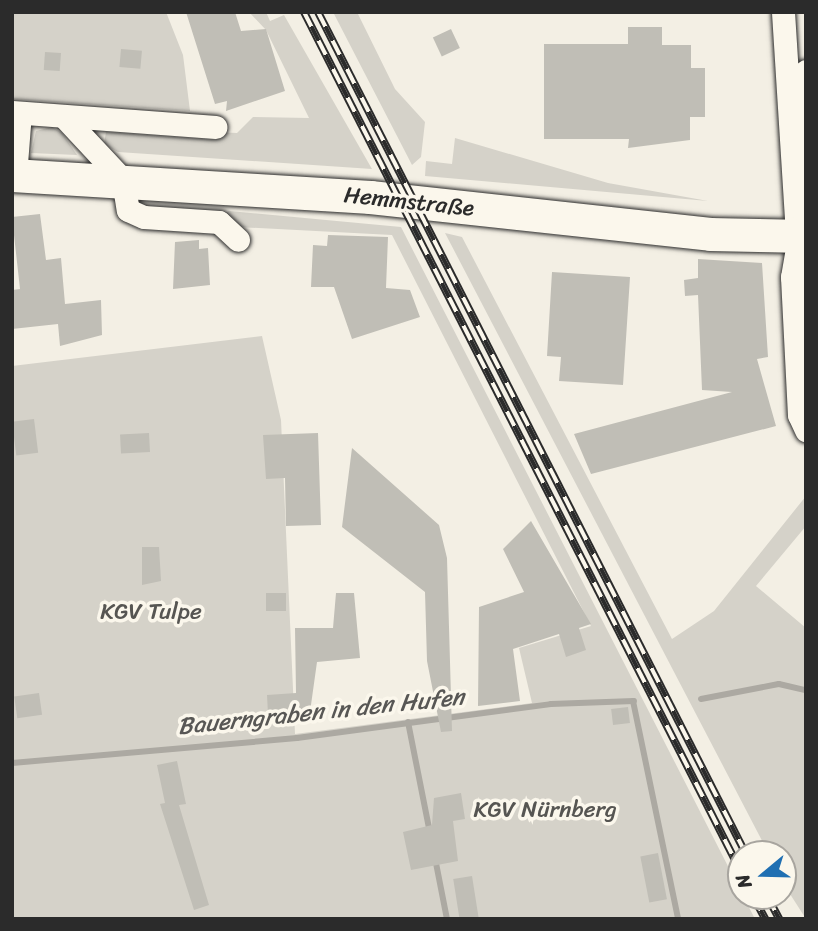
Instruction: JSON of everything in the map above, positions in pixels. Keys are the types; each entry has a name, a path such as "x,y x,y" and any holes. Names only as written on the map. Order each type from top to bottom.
{"street":[{"path":"783,12 803,228 792,276 799,415 806,430"},
{"path":"806,71 806,154"},
{"path":"14,176 16,112 65,118 215,127"},
{"path":"65,118 144,218 219,222 238,240"},
{"name":"Hemmstraße","path":"14,176 125,195 803,228"}],"green space":[{"path":"12,12 166,12 183,55 190,111 12,99"},
{"path":"249,12 266,12 270,21 284,15 372,169 118,152 104,144 106,132 216,140 214,132 237,133 253,117 309,118 266,30"},
{"path":"333,12 357,12 395,89 425,122 421,157 412,165"},
{"path":"52,127 62,133 77,155 31,153 36,131"},
{"path":"455,138 608,183 708,201 425,176 426,161 452,164"},
{"path":"229,211 401,227 727,864 727,910 750,910 755,919 12,919 12,366 262,336 281,420 295,734 532,703 519,648 591,626 392,235 238,227 221,215"},
{"path":"445,233 462,237 672,639 714,611 806,496 806,526 756,586 806,628 806,919 797,905 797,840 762,840"}],"building":[{"path":"186,12 235,12 241,31 266,29 285,91 226,111 227,101 215,104"},
{"path":"628,27 662,27 662,45 691,45 691,68 705,68 705,117 690,117 690,140 628,148 629,139 544,139 544,44 628,44"},
{"path":"451,29 460,48 442,56 433,37"},
{"path":"121,49 142,51 140,69 119,67"},
{"path":"45,52 61,53 60,71 44,70"},
{"path":"40,214 46,260 61,258 65,304 101,300 102,335 60,346 58,324 12,329 12,290 20,289 12,217"},
{"path":"328,235 388,237 386,288 410,290 420,317 352,339 334,287 311,287 313,245 327,246"},
{"path":"199,240 199,249 208,248 210,285 173,289 175,242"},
{"path":"698,259 762,263 768,357 757,359 776,426 591,474 574,434 732,392 702,390 698,295 685,296 684,280 698,278"},
{"path":"552,272 630,277 623,385 559,381 561,357 547,356"},
{"path":"34,419 38,453 16,455 12,422"},
{"path":"149,433 150,452 121,453 120,435"},
{"path":"318,433 321,525 286,526 285,478 266,479 263,435"},
{"path":"352,448 439,525 447,558 452,731 441,732 427,661 425,592 342,527"},
{"path":"531,521 591,624 579,628 586,650 566,657 559,634 513,649 520,701 478,706 479,607 524,592 503,549"},
{"path":"142,547 159,547 161,581 142,585"},
{"path":"266,593 286,593 286,611 266,611"},
{"path":"336,593 354,593 360,658 317,662 310,712 268,714 267,695 296,693 295,628 333,628"},
{"path":"39,693 42,715 17,718 14,696"},
{"path":"628,707 630,723 613,725 611,709"},
{"path":"177,761 186,804 179,805 209,905 194,910 160,804 165,803 157,765"},
{"path":"461,793 465,819 453,821 458,861 411,870 403,832 432,825 434,798"},
{"path":"658,853 667,899 649,903 640,856"},
{"path":"472,876 479,919 460,919 453,879"}],"waterway":[{"name":"Bauerngraben in den Hufen","path":"701,699 779,684 806,690"},
{"path":"633,701 678,919"},
{"name":"Bauerngraben in den Hufen","path":"12,763 297,738 551,704 634,701"},
{"path":"408,722 430,833"},
{"path":"435,858 447,919"}],"railway":[{"path":"304,12 727,844"},
{"path":"318,12 739,840"},
{"path":"760,910 765,919"},
{"path":"774,910 779,919"}],"park label":[{"name":"KGV Tulpe","path":"151,612"},
{"name":"KGV Nürnberg","path":"545,810"}]}
